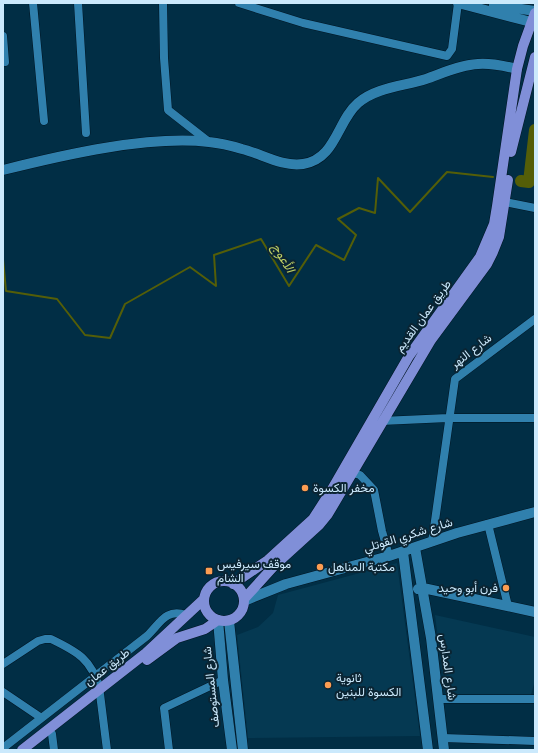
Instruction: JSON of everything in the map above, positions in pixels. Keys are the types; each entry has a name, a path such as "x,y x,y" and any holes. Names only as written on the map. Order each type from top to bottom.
{"main road":[{"name":"طريق عمان القديم","path":"233,584 268,560 312,519 335,484 409,356 480,257 488,240 496,212 517,69 522,46 534,17"},
{"name":"طريق عمان القديم","path":"244,600 275,565 319,525 328,514 353,473 381,421 431,340 487,264 499,237 511,154 535,57"},
{"path":"220,582 233,584 242,593 244,600 240,614 229,621 218,620 207,612 204,599 209,588 214,584 220,582"},
{"name":"طريق عمان","path":"32,750 156,643 204,599"},
{"name":"طريق عمان","path":"22,750 100,691 177,638 205,629 218,620"}],"street":[{"path":"33,3 44,121"},
{"path":"78,3 86,133"},
{"path":"163,3 164,58 168,110 209,142"},
{"path":"239,3 304,24 447,56 452,49 458,3 534,17"},
{"path":"483,3 523,11 534,17"},
{"path":"3,36 6,62"},
{"path":"3,170 48,159 121,146 166,141 209,142 243,149 285,162 304,164 314,160 330,147 349,114 364,98 399,85 425,79 469,64 493,64 517,69"},
{"path":"505,202 535,208"},
{"name":"شارع النهر","path":"432,542 448,418 455,379 535,318"},
{"path":"381,421 448,418 535,418"},
{"path":"353,473 360,475 374,490 382,532 389,556"},
{"name":"شارع شكري القوتلي","path":"244,600 286,584 403,552 488,524 535,512"},
{"path":"488,524 508,606"},
{"name":"شارع المدارس","path":"415,548 423,588 439,699 444,750"},
{"path":"403,552 428,750"},
{"path":"408,590 423,588 535,612"},
{"path":"3,748 40,717 150,633 171,613 177,612 186,615"},
{"name":"شارع المستوصف","path":"218,620 222,680 232,750"},
{"name":"شارع المستوصف","path":"229,621 243,750"},
{"path":"150,633 156,643"},
{"path":"3,664 45,639 51,639 85,659 92,666 100,691 107,750"},
{"path":"170,750 164,708 222,680"},
{"path":"3,692 40,717"},
{"path":"439,699 535,699"},
{"path":"52,734 54,750"},
{"path":"443,738 535,740"}],"shaded area":[{"name":"ثانوية الكسوة للبنين","path":"397,563 420,736 248,738 237,635 258,627 273,613 278,595"},
{"path":"435,615 535,637 535,680 531,695 445,694"}],"waterway":[{"path":"521,181 529,182 535,130"},
{"name":"الأعوج","path":"3,259 6,291 57,299 85,335 110,338 125,304 190,267 216,286 214,255 261,239 289,286 316,245 344,260 356,235 338,219 359,208 375,213 378,178 410,212 447,172 493,177"}],"place":[{"name":"مخفر الكسوة","path":"305,488"},
{"name":"مكتبة المناهل","path":"320,567"},
{"name":"موقف سيرفيس الشام","path":"209,571"},
{"name":"فرن أبو وحيد","path":"506,588"},
{"name":"ثانوية الكسوة للبنين","path":"328,685"}]}
